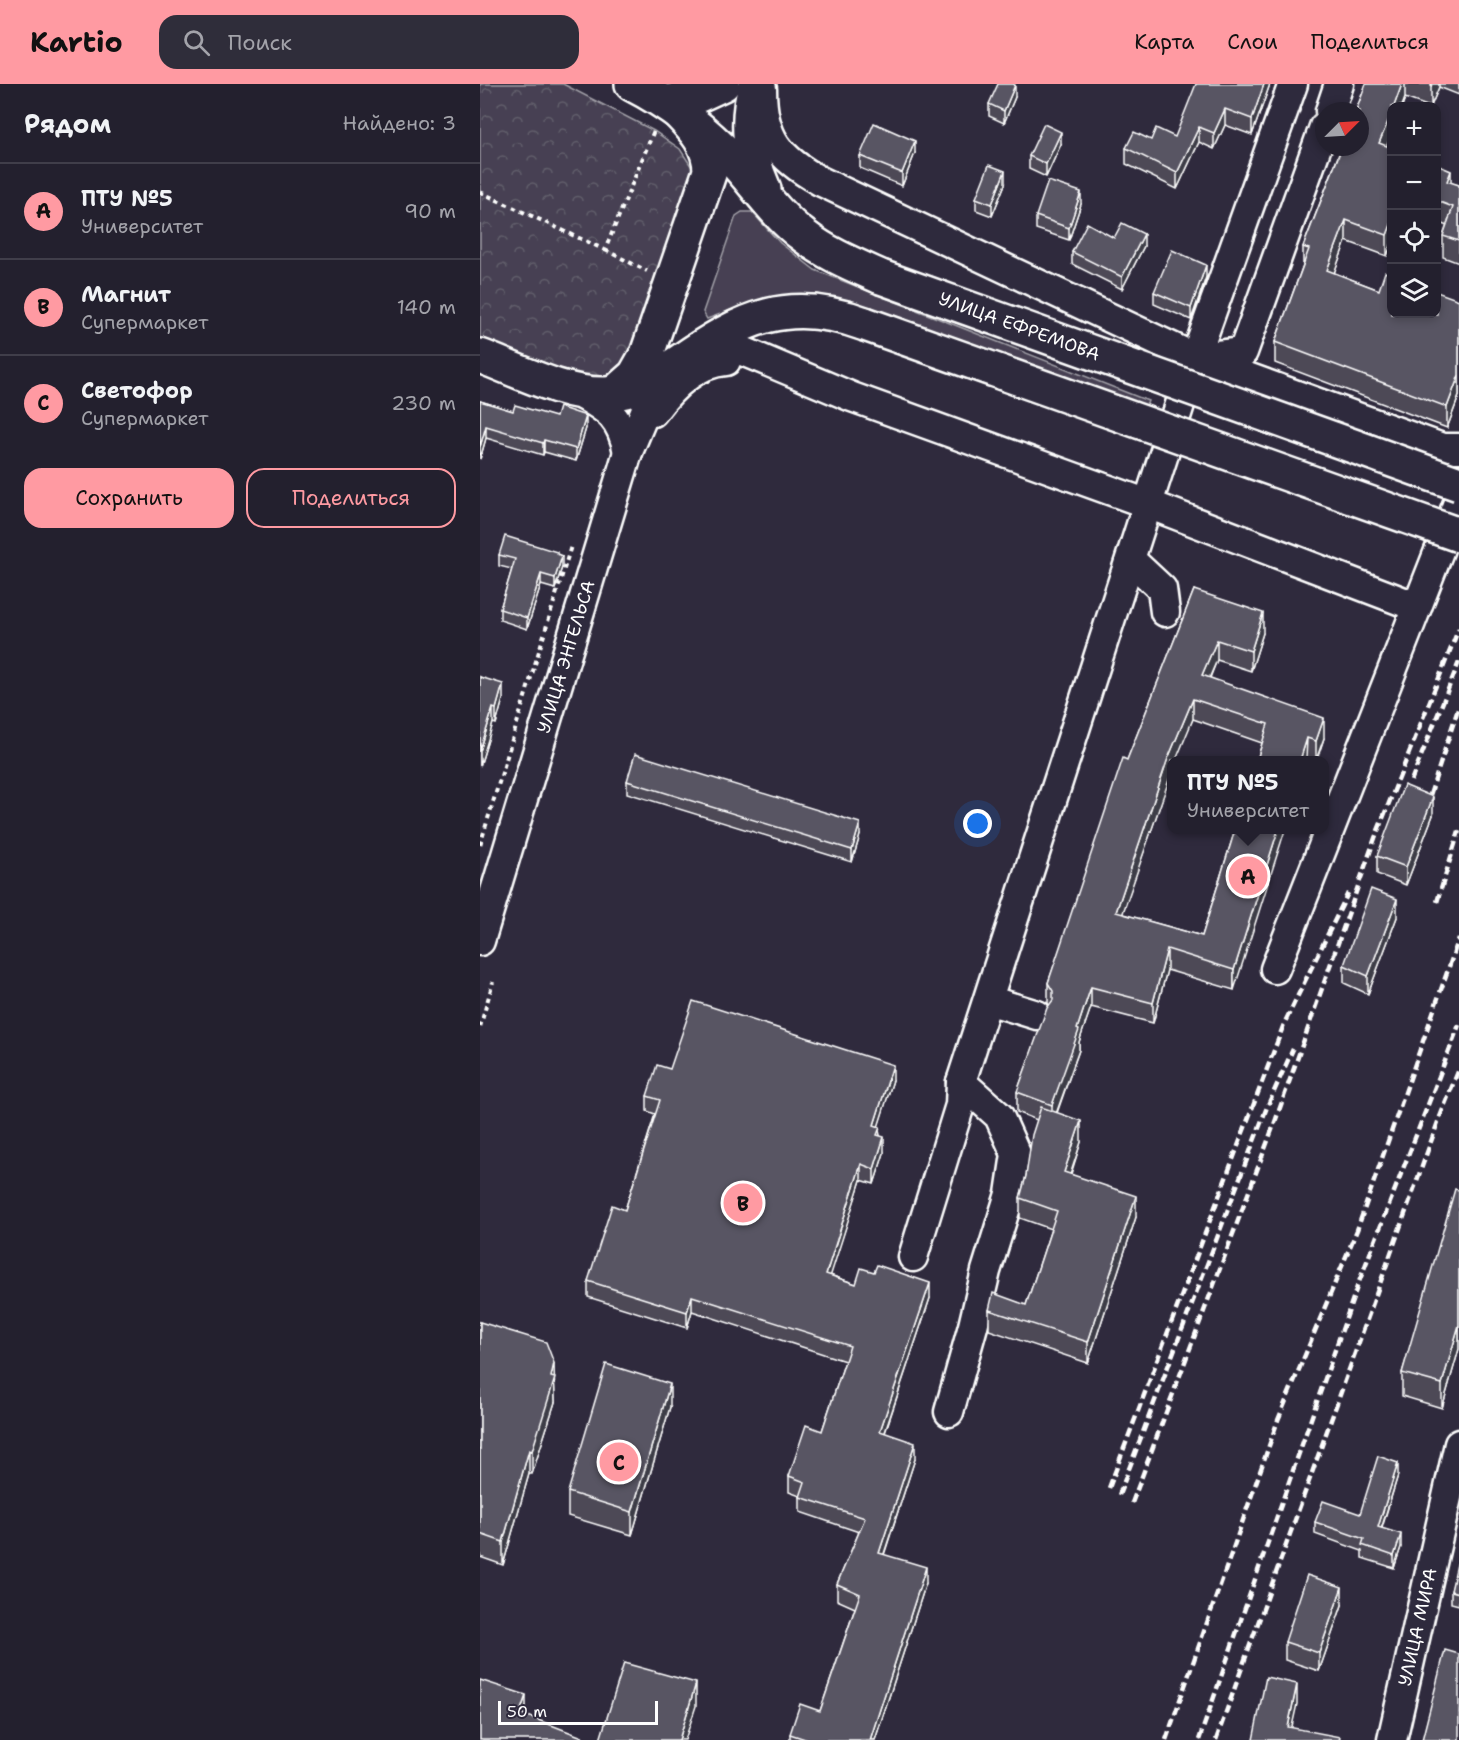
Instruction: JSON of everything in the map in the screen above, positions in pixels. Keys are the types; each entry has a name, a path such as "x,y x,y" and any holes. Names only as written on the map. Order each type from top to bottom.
{"main road":[{"name":"УЛИЦА ЕФРЕМОВА","path":"632,84 665,111 731,158 801,235 820,249 881,277 1459,484"},
{"path":"665,111 723,84"},
{"path":"756,84 750,112 750,142 759,177 770,202"},
{"path":"593,393 635,375 647,354 710,171 708,153 700,135 665,111"},
{"path":"480,356 593,393 630,390 660,375 731,328 751,320 783,312 810,310 839,314 1459,535"}],"street":[{"path":"762,84 764,120 770,136 785,159 794,166 1195,358 1442,448 1459,448"},
{"path":"913,1257 960,1105 961,1082 1132,561 1195,358 1293,84"},
{"path":"1333,102 1340,84"},
{"path":"1195,358 1243,352 1315,152"},
{"path":"688,356 709,349 736,349 817,383 1148,504 1417,607"},
{"path":"628,452 657,408 672,390 709,364 727,360 817,383"},
{"name":"УЛИЦА ЭНГЕЛЬСА","path":"480,940 628,452 660,375"},
{"path":"593,393 622,426 628,452"},
{"path":"1329,831 1459,500"},
{"path":"1132,561 1162,589 1165,612"},
{"path":"1275,969 1328,834"},
{"path":"988,1000 1036,1015"},
{"path":"949,1412 986,1270 1010,1194 1016,1154 999,1116 961,1082"},
{"name":"УЛИЦА МИРА","path":"1392,1740 1459,1444"}],"path":[{"path":"480,192 605,250 665,111"},
{"path":"480,845 573,541"},
{"path":"480,1027 493,982"}],"green space":[{"path":"480,84 563,84 654,131 680,149 693,169 696,190 642,348 610,377 586,379 480,338"},
{"path":"742,212 752,212 780,243 815,270 1148,401 1143,414 857,306 818,294 793,294 755,301 707,319 703,312 736,216"}],"building":[{"path":"998,84 1015,85 1004,111 989,104"},
{"path":"1196,84 1264,84 1252,119 1225,109 1214,133 1199,127 1177,173 1126,148 1134,132 1151,140 1156,128 1175,137"},
{"path":"1366,84 1402,84 1395,102 1387,102 1387,124 1379,143 1387,146 1387,235 1346,220 1327,270 1379,290 1385,272 1387,273 1387,318 1441,318 1441,293 1459,300 1459,375 1447,407 1275,342 1309,249 1303,247 1338,156 1369,156 1369,102 1359,102"},
{"path":"874,123 915,141 902,173 860,156"},
{"path":"1044,124 1061,132 1046,164 1029,156"},
{"path":"989,165 1005,171 992,204 976,198"},
{"path":"1441,167 1451,171 1447,181 1459,185 1459,241 1443,236 1453,207 1441,202"},
{"path":"1048,181 1081,192 1069,228 1036,216"},
{"path":"1087,223 1114,238 1122,223 1144,234 1122,277 1072,252"},
{"path":"1172,250 1206,265 1191,308 1154,292"},
{"path":"480,401 513,411 515,405 556,417 559,407 586,416 576,449 544,440 543,443 486,426 480,447"},
{"path":"505,536 557,552 562,556 555,578 541,574 527,618 500,609 515,559 499,555"},
{"path":"1194,590 1263,613 1251,651 1217,640 1202,675 1324,718 1316,741 1307,738 1301,756 1258,756 1268,724 1193,699 1169,756 1167,756 1116,912 1202,936 1234,834 1277,834 1234,970 1167,949 1153,1003 1091,987 1077,1029 1079,1030 1052,1105 1017,1092 1047,1008 1053,1000 1053,991 1048,983 1123,758 1127,760"},
{"path":"480,677 503,684 480,751"},
{"path":"635,754 860,823 852,850 627,781"},
{"path":"1404,785 1433,797 1406,867 1377,856"},
{"path":"1371,889 1397,899 1368,976 1344,965"},
{"path":"693,1001 893,1065 874,1125 880,1127 877,1135 884,1137 874,1169 861,1164 826,1274 856,1284 861,1268 874,1272 877,1265 930,1283 880,1431 915,1443 879,1553 926,1567 870,1740 808,1740 790,1734 800,1704 820,1711 860,1594 837,1584 865,1518 800,1497 805,1482 789,1476 806,1425 822,1431 850,1346 692,1296 687,1312 588,1281 612,1205 625,1210 660,1100 647,1096 657,1065 670,1069"},
{"path":"1041,1107 1081,1121 1064,1172 1136,1196 1088,1342 989,1310 993,1293 1026,1305 1057,1211 1020,1198 1032,1135"},
{"path":"1455,1189 1459,1190 1459,1325 1442,1384 1402,1373"},
{"path":"480,1322 546,1342 554,1363 551,1377 555,1378 532,1451 529,1450 503,1542 480,1534"},
{"path":"606,1364 670,1384 632,1512 568,1492"},
{"path":"1378,1456 1398,1463 1378,1527 1401,1534 1394,1556 1362,1545 1364,1539 1315,1522 1323,1501 1360,1514"},
{"path":"1457,1564 1459,1565 1459,1593 1451,1591"},
{"path":"1307,1575 1342,1587 1319,1653 1285,1642"},
{"path":"1445,1650 1459,1654 1459,1740 1422,1740"},
{"path":"624,1663 696,1683 679,1740 600,1740"},
{"path":"1266,1677 1297,1684 1288,1727 1340,1737 1339,1740 1253,1740"},
{"path":"480,1680 526,1695 520,1713 590,1740 480,1740"}],"railway":[{"path":"1132,1503 1275,1122 1375,838 1459,628"},
{"path":"1411,781 1459,662"},
{"path":"1430,795 1459,706"},
{"path":"1437,902 1459,831"},
{"path":"1109,1488 1284,1024 1348,893"},
{"path":"1166,1740 1278,1420 1357,1230 1459,938"},
{"path":"1199,1740 1357,1287 1459,1025"},
{"path":"1119,1495 1267,1107 1293,1049"},
{"path":"1216,1740 1459,1069"}],"place":[{"name":"ПТУ №5","path":"1248,876"},
{"name":"Магнит","path":"743,1203"},
{"name":"Светофор","path":"619,1462"}]}
